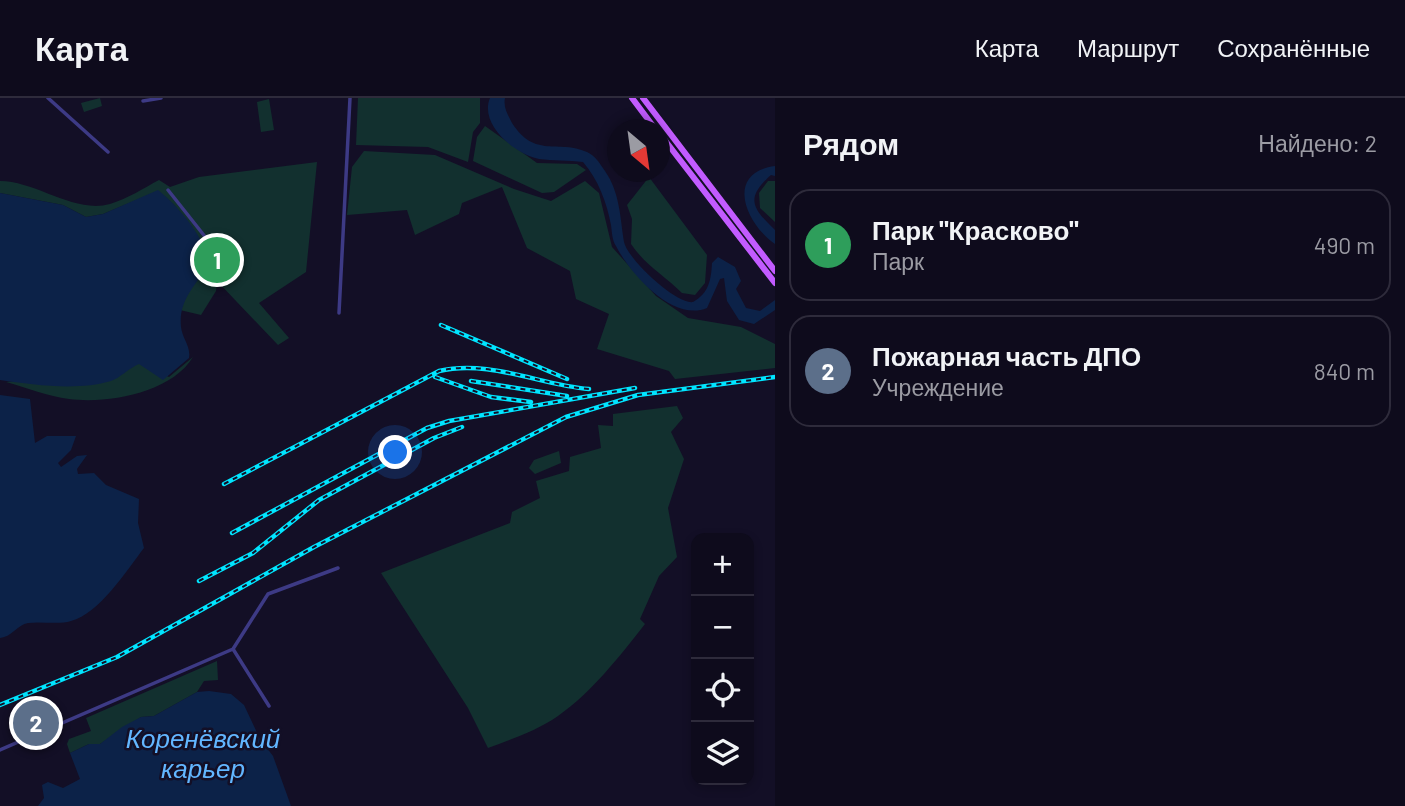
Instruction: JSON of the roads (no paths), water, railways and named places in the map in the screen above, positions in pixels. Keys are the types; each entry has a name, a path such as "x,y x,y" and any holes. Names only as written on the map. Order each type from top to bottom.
{"main road":[{"path":"643,98 775,283"},
{"path":"633,100 648,119"},
{"path":"670,145 775,271"}],"street":[{"path":"48,98 108,152"},
{"path":"143,101 161,98"},
{"path":"339,313 351,98"},
{"path":"168,190 213,245 222,276"},
{"path":"0,750 233,649 268,594 338,568"},
{"path":"233,649 269,706"}],"water":[{"path":"490,98 505,98 505,108 512,123 529,141 538,145 576,148 595,158 607,174 607,182 611,182 614,188 627,249 664,289 685,301 693,302 706,290 712,263 718,257 735,267 741,281 736,289 746,308 760,311 775,300 775,310 754,324 739,320 727,301 724,278 720,279 707,308 694,311 667,302 654,293 632,270 615,244 604,200 583,162 539,159 519,151 494,127 488,108"},
{"path":"775,166 775,176 771,175 757,190 755,203 761,215 775,230 775,244 756,224 749,212 745,188 749,178 759,171"},
{"path":"158,190 190,223 202,243 209,263 182,308 181,327 189,358 163,380 139,364 111,381 85,386 41,385 0,380 0,193 63,205 86,217 103,214"},
{"path":"0,395 30,399 35,443 47,436 76,436 71,450 58,463 61,467 77,456 87,455 77,469 78,474 94,473 106,485 139,499 138,523 144,548 102,601 81,617 66,622 24,624 0,638"},
{"name":"Коренёвский карьер","path":"197,692 231,694 244,705 260,739 273,756 291,806 38,806 44,798 42,785 48,782 63,788 80,779 70,753 89,744 100,744 141,717 154,716"}],"railway":[{"path":"441,325 567,379"},
{"path":"224,484 439,371 458,368 496,370 589,389"},
{"path":"435,377 491,397 531,402"},
{"path":"0,705 117,657 314,547 566,417 638,395 775,377"},
{"path":"471,381 567,396"},
{"path":"232,533 427,428 449,421 635,388"},
{"path":"199,581 253,553 319,500 434,438 462,427"}],"place":[{"name":"Парк \"Красково\"","path":"217,260"},
{"name":"Пожарная часть ДПО","path":"36,723"}]}
